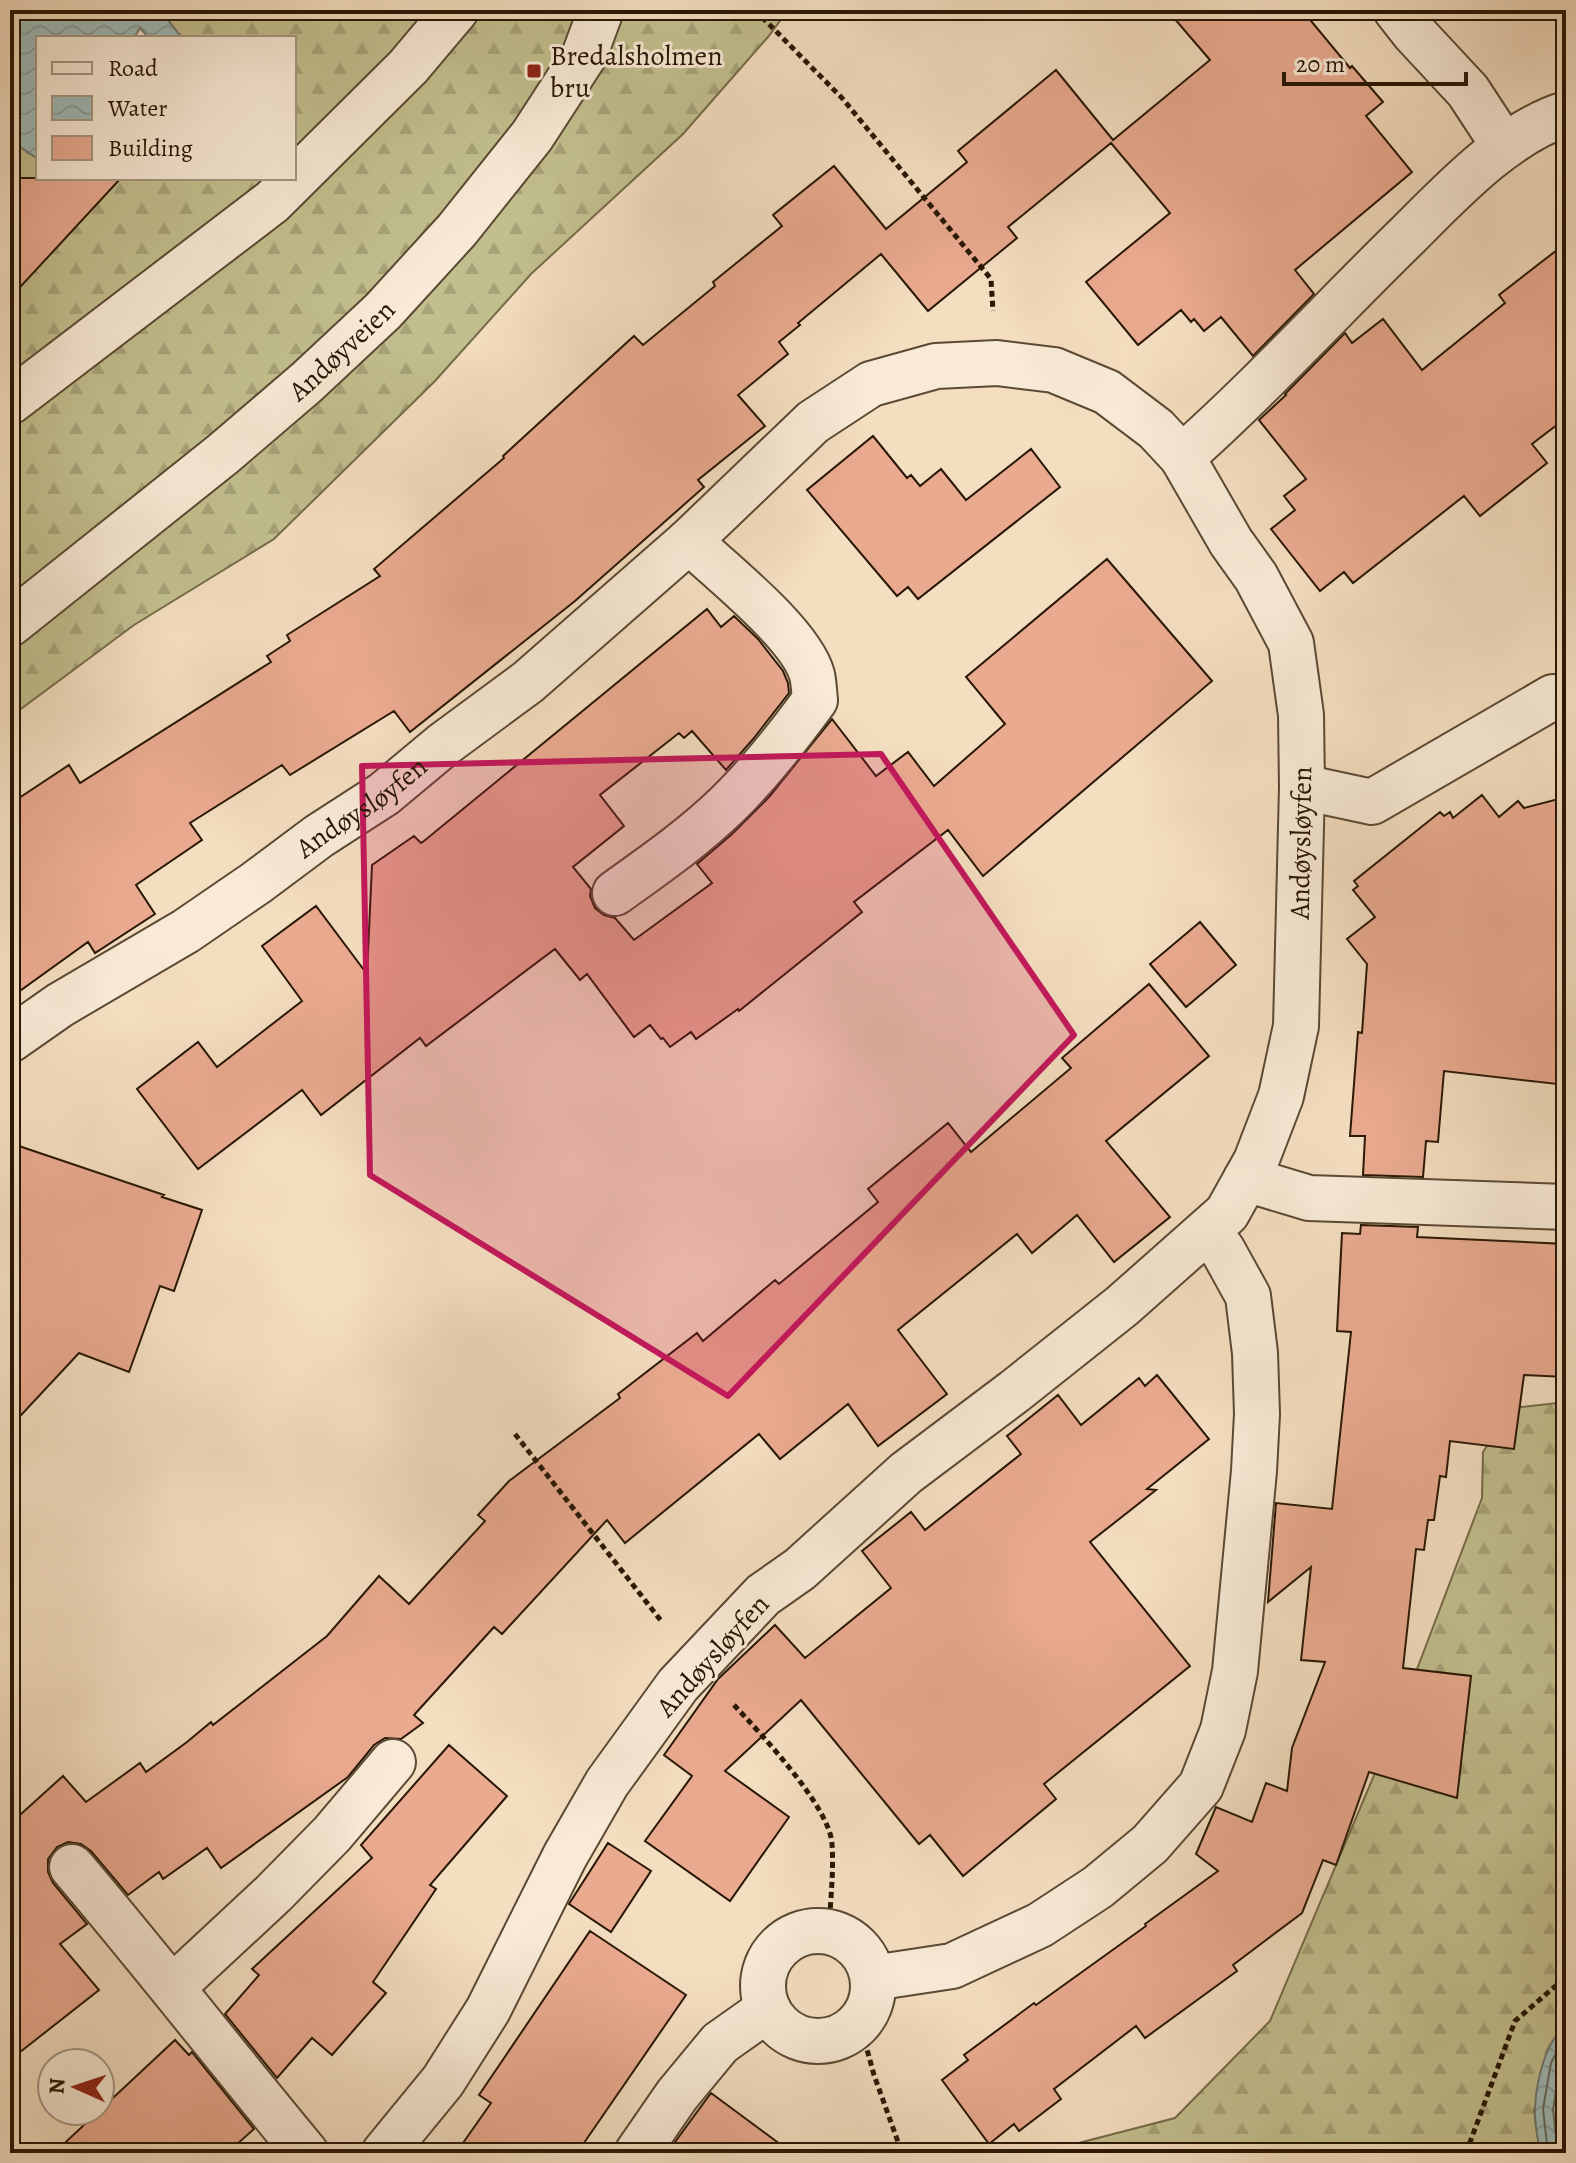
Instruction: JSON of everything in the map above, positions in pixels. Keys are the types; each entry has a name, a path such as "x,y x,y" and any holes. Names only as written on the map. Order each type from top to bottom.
{"street":[{"path":"296,178 408,67 456,10"},
{"name":"Andøyveien","path":"10,624 235,444 383,311 457,230 532,136 584,56 601,10"},
{"path":"1396,10 1468,91 1504,146"},
{"path":"1182,457 1232,412 1439,204 1504,146 1554,117 1566,114"},
{"path":"10,402 272,202 294,180"},
{"name":"Andøysløyfen","path":"10,1040 60,1005 186,931 319,836 384,794 444,744 528,682 689,541 813,422 871,384 936,366 997,363 1054,370 1107,392 1156,429 1182,457 1231,542 1256,577 1291,643 1301,715 1302,787 1296,1026 1281,1096 1256,1161 1227,1213 1122,1306 906,1473 800,1569 763,1595 678,1685 607,1783 565,1856 488,2010 443,2081 384,2153"},
{"path":"615,893 684,842 728,804 780,747 815,700 811,673 794,643 757,603 689,541"},
{"path":"1302,787 1372,802 1553,697"},
{"path":"1246,1179 1309,1198 1566,1207"},
{"path":"873,1978 952,1966 1040,1925 1098,1887 1150,1844 1201,1786 1223,1730 1235,1671 1257,1414 1255,1353 1248,1296 1222,1249 1203,1235"},
{"path":"173,1987 273,1894 393,1762"},
{"path":"72,1867 306,2153"},
{"path":"812,1930 829,1931 859,1947 868,1961 873,1994 869,2009 860,2022 845,2034 828,2040 810,2041 792,2035 778,2024 762,1992 763,1974 769,1958 780,1944 812,1930"},
{"path":"637,2153 677,2095 720,2043 768,2009"}],"path":[{"path":"755,10 842,98 991,279 997,363"},
{"path":"515,1434 697,1666 772,1746 826,1818 832,1843 829,1931"},
{"path":"1466,2153 1515,2021 1566,1977"},
{"path":"860,2022 874,2075 902,2153"}],"highlighted area":[{"path":"881,754 1074,1035 728,1396 370,1175 362,766"}],"green space":[{"path":"160,10 788,10 683,134 531,274 435,381 274,539 134,625 10,717 10,140 36,158 36,180 296,180 296,36 180,36"},
{"path":"1566,1402 1566,2026 1559,2031 1534,2110 1540,2153 1040,2153 1175,2118 1270,2021 1400,1714 1482,1498 1483,1452 1512,1408"}],"water":[{"path":"10,10 160,10 180,36 147,36 140,28 135,36 36,36 36,158 10,140"},
{"path":"1566,2026 1566,2153 1540,2153 1535,2113 1540,2075 1552,2041"}],"building":[{"path":"1167,10 1302,10 1383,102 1366,116 1412,172 1295,270 1314,294 1253,356 1221,317 1204,331 1181,310 1138,345 1086,282 1170,213 1111,143 1008,227 1017,238 928,311 881,254 798,323 800,325 779,342 788,354 738,395 765,426 698,480 704,487 575,601 410,732 394,711 290,775 282,765 190,823 202,840 136,885 155,914 95,953 88,942 10,998 10,804 69,765 80,783 271,662 267,656 290,641 287,635 380,576 374,569 504,458 634,336 643,345 715,286 713,282 782,226 773,215 834,166 886,229 967,162 958,151 1056,70 1113,140 1210,60"},
{"path":"10,178 119,180 10,298"},
{"path":"1566,243 1566,418 1532,444 1547,463 1480,516 1464,496 1353,583 1344,572 1320,591 1271,529 1295,510 1284,496 1306,479 1259,420 1345,333 1352,343 1383,319 1422,370 1505,303 1499,295"},
{"path":"873,436 907,478 911,475 920,486 941,469 966,500 1031,449 1060,487 918,599 908,587 897,596 807,490"},
{"path":"1107,559 1212,681 983,876 948,830 854,902 862,912 739,1011 696,1039 691,1032 670,1047 650,1025 634,1037 587,974 580,980 555,949 426,1046 420,1038 321,1115 302,1090 198,1169 137,1089 198,1042 217,1067 302,1001 262,946 316,906 367,974 372,865 414,836 421,843 424,841 707,609 721,627 734,616 758,639 783,671 789,693 726,770 692,731 684,738 679,733 600,795 624,826 573,867 591,889 590,896 595,908 615,918 634,940 712,883 697,864 769,797 832,719 876,776 908,752 934,786 1005,724 966,677"},
{"path":"1482,795 1499,817 1518,801 1524,808 1566,797 1566,1085 1444,1071 1438,1142 1426,1141 1423,1177 1363,1175 1365,1136 1350,1136 1367,964 1347,939 1375,917 1353,890 1358,886 1354,881 1440,812 1444,816 1450,812 1453,818"},
{"path":"1200,922 1236,965 1186,1007 1150,964"},
{"path":"1149,984 1209,1056 1106,1141 1170,1217 1114,1262 1077,1215 1032,1253 1017,1234 898,1330 947,1394 878,1446 848,1404 780,1459 759,1434 625,1543 607,1520 502,1634 494,1627 414,1715 423,1723 401,1739 385,1738 374,1745 348,1777 221,1868 207,1848 163,1879 159,1872 128,1895 91,1851 81,1844 68,1842 57,1847 48,1859 48,1872 53,1883 87,1924 60,1944 99,1990 10,2060 10,1824 63,1776 86,1802 140,1763 146,1772 211,1722 213,1725 327,1636 379,1576 409,1604 485,1521 478,1515 509,1481 620,1398 618,1394 697,1333 703,1341 775,1280 779,1284 878,1202 868,1189 948,1123 971,1152 1071,1068 1062,1058"},
{"path":"10,1143 202,1210 174,1291 160,1286 129,1372 79,1353 10,1427"},
{"path":"1361,1225 1418,1227 1417,1237 1566,1244 1566,1377 1524,1375 1514,1449 1450,1441 1446,1477 1440,1476 1434,1520 1428,1520 1424,1550 1416,1549 1403,1668 1471,1676 1457,1798 1369,1772 1336,1865 1323,1860 1302,1913 1233,1965 1237,1971 1145,2038 1136,2026 1054,2089 1061,2099 1019,2131 1014,2124 989,2144 942,2080 968,2060 964,2055 1218,1871 1196,1854 1216,1807 1252,1822 1266,1783 1287,1791 1292,1748 1325,1662 1301,1660 1311,1567 1268,1602 1276,1503 1332,1509 1351,1332 1337,1331 1342,1233 1360,1234"},
{"path":"1157,1375 1209,1439 1147,1489 1156,1490 1090,1542 1190,1666 1044,1784 1056,1799 963,1876 930,1835 919,1844 801,1700 725,1771 789,1817 730,1901 645,1841 692,1776 664,1755 718,1679 775,1625 805,1658 891,1588 862,1551 911,1512 925,1530 1021,1454 1007,1436 1058,1395 1081,1425 1139,1378 1145,1386"},
{"path":"449,1745 507,1796 430,1885 436,1889 373,1982 386,1993 332,2055 312,2038 277,2078 225,2014 259,1975 252,1969 372,1858 361,1845"},
{"path":"608,1843 651,1871 611,1932 569,1904"},
{"path":"590,1931 686,1995 577,2153 456,2153 491,2103 479,2095"},
{"path":"175,2040 189,2055 192,2052 254,2129 227,2153 54,2153 82,2127 116,2127 116,2095"},
{"path":"711,2093 792,2153 667,2153"}],"place":[{"name":"Bredalsholmen bru","path":"534,71"}]}
